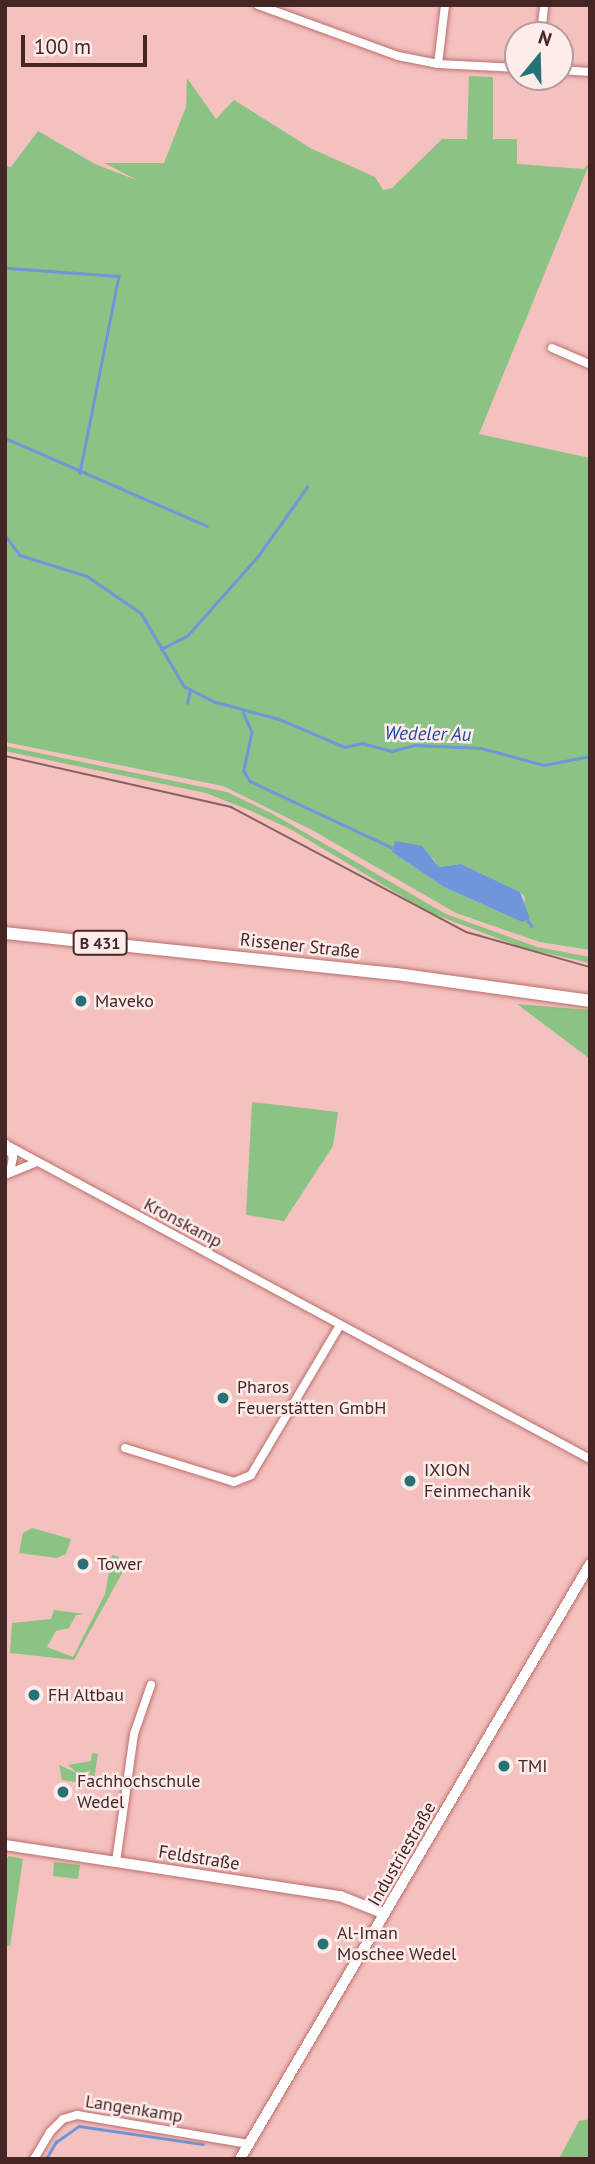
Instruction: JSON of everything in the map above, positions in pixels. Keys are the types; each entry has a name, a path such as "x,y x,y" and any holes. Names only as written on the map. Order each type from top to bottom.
{"main road":[{"name":"Rissener Straße","path":"5,933 438,979 590,1001"}],"street":[{"path":"258,5 280,9 398,56 438,64 504,67"},
{"path":"438,64 445,5"},
{"path":"552,348 590,364"},
{"path":"6,1144 13,1157 8,1174"},
{"name":"Kronskamp","path":"6,1144 590,1459"},
{"path":"8,1174 37,1162"},
{"path":"125,1448 234,1482 251,1475 340,1325"},
{"name":"Industriestraße","path":"240,2159 590,1564"},
{"path":"116,1861 134,1734 151,1685"},
{"name":"Feldstraße","path":"5,1845 340,1896 385,1914"},
{"name":"Langenkamp","path":"34,2159 50,2132 63,2119 77,2115 249,2144"}],"green space":[{"path":"469,76 493,77 493,139 517,139 517,164 584,169 590,162 479,434 590,458 590,950 540,942 456,913 312,830 223,786 5,742 5,166 11,167 38,131 95,164 139,181 104,163 164,163 186,107 187,78 216,119 234,100 312,149 375,177 383,190 392,188 442,139 467,139","holes":["392,852 433,858 439,867 461,864 520,892 525,897 522,922 444,887"]},
{"path":"5,746 227,792 271,813 446,914 537,947 590,957 590,963 523,948 428,912 292,830 206,793 5,751"},
{"path":"517,1004 590,1010 590,1059 554,1032"},
{"path":"252,1102 338,1112 333,1146 284,1221 246,1215"},
{"path":"32,1528 71,1539 66,1554 57,1558 19,1553 23,1533"},
{"path":"112,1555 119,1557 118,1567 125,1568 74,1660 10,1653 12,1623 51,1619 54,1610 84,1614 76,1615 69,1628 56,1631 47,1647 73,1657 105,1594"},
{"path":"92,1753 98,1754 93,1786 87,1785 90,1770 80,1775 68,1765 91,1761"},
{"path":"59,1765 79,1774 75,1782 62,1780"},
{"path":"9,1856 23,1859 10,1946 5,1945 5,1860"},
{"path":"54,1862 80,1865 78,1879 53,1876"},
{"path":"590,2119 590,2159 559,2159 579,2121"}],"water":[{"path":"395,841 422,846 439,867 461,864 520,892 530,919 522,922 444,887 392,852"}],"waterway":[{"path":"8,268 119,276 80,473"},
{"path":"5,438 207,526"},
{"path":"161,649 187,636 258,556 307,487"},
{"name":"Wedeler Au","path":"5,535 20,555 87,576 141,613 184,686 216,702 279,719 345,747 362,743 392,751 415,745 481,748 544,765 590,756"},
{"name":"Wedeler Au","path":"187,703 190,690"},
{"path":"243,712 252,732 244,771 250,781 391,847"},
{"path":"528,921 532,926"},
{"path":"46,2159 56,2142 79,2126 203,2144"}],"tram line":[{"path":"5,756 231,807 466,932 590,967"}],"place":[{"name":"Maveko","path":"81,1001"},
{"name":"Pharos Feuerstätten GmbH","path":"223,1398"},
{"name":"IXION Feinmechanik","path":"410,1481"},
{"name":"Tower","path":"83,1564"},
{"name":"FH Altbau","path":"34,1695"},
{"name":"TMI","path":"504,1766"},
{"name":"Fachhochschule Wedel","path":"63,1792"},
{"name":"Al-Iman Moschee Wedel","path":"323,1944"}]}
